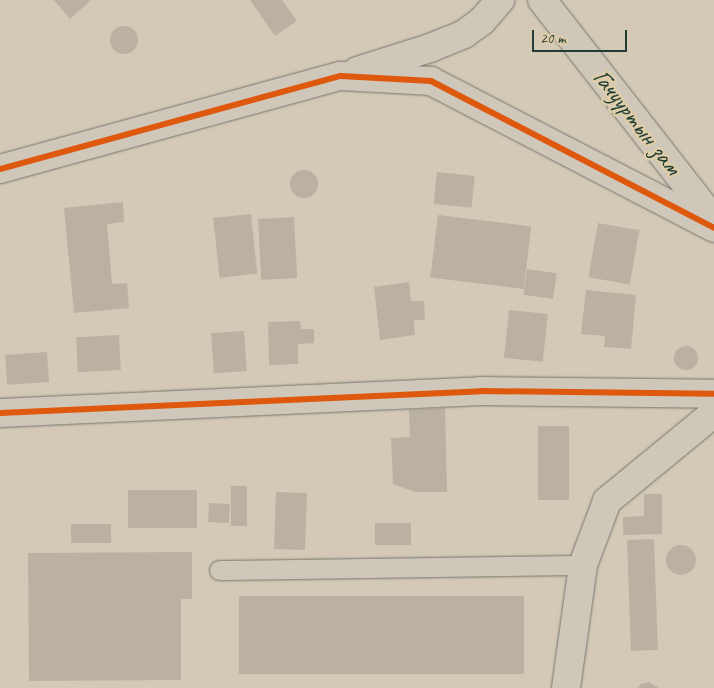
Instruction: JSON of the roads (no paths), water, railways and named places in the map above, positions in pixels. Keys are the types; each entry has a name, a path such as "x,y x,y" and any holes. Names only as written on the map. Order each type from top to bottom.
{"street":[{"path":"0,169 341,76 430,48 464,34 482,21 500,0"},
{"name":"Гачууртын зам","path":"542,0 714,220"},
{"path":"341,76 431,81 714,228"},
{"path":"0,414 481,391 714,394"},
{"path":"566,688 583,565 607,501 714,413"}],"lane":[{"path":"219,570 583,565"}]}
